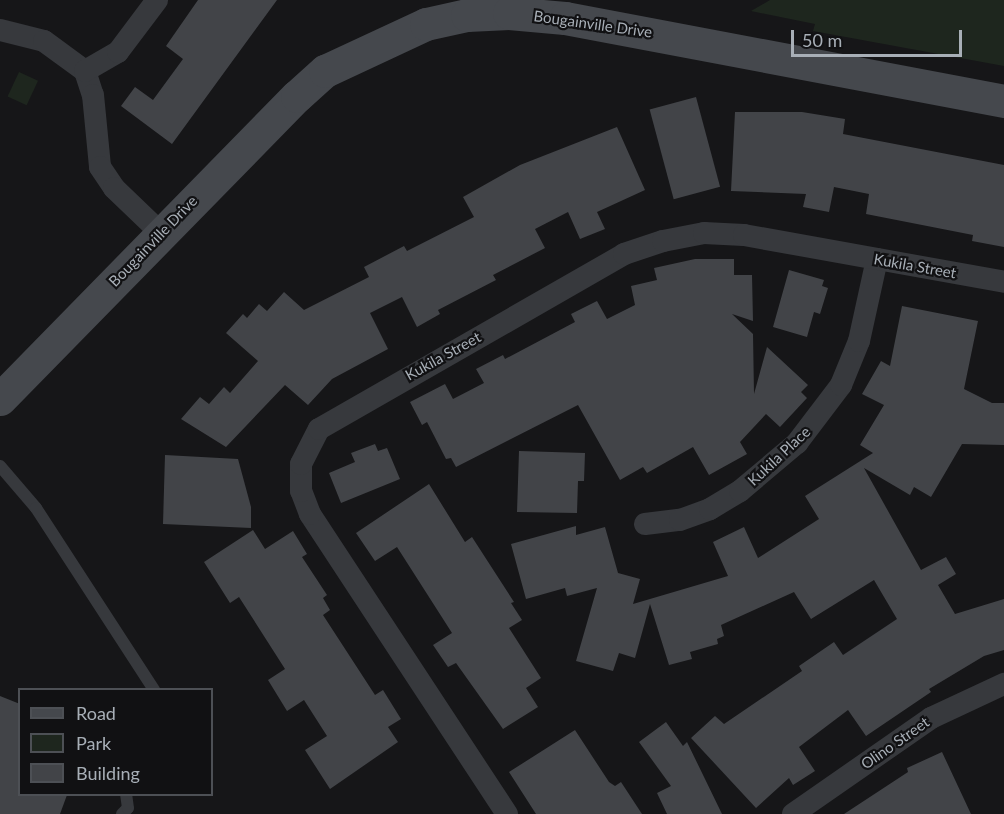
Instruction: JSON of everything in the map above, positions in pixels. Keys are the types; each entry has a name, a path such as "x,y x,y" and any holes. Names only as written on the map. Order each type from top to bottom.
{"street":[{"path":"85,71 118,52 157,0"},
{"name":"Bougainville Drive","path":"0,399 160,232 325,71 426,24 467,15 509,12 565,18 1004,101"},
{"path":"0,30 44,41 85,71 93,95 100,167 114,188 160,232"},
{"name":"Kukila Street","path":"507,814 310,514 301,492 300,478 310,441 331,419 361,402 624,254 663,241 704,233 744,235 1004,282"},
{"name":"Kukila Place","path":"645,524 680,520 710,509 740,491 797,443 841,385 859,341 877,259"},
{"name":"Olino Street","path":"793,814 931,718 1004,684"}],"lane":[{"path":"0,466 36,508 153,688"},
{"path":"122,814 128,808 126,796"}],"green space":[{"path":"770,0 1004,0 1004,66 813,31 815,24 751,11"},
{"path":"19,72 38,81 27,105 8,96"}],"building":[{"path":"198,0 277,0 172,144 121,106 135,87 153,100 183,59 166,46"},
{"path":"696,97 720,187 674,199 650,109"},
{"path":"735,112 802,112 845,119 843,134 1004,165 1004,247 972,241 973,235 866,214 869,194 834,187 829,212 803,207 806,194 731,191"},
{"path":"617,127 645,190 597,212 605,229 580,239 568,212 535,229 545,248 493,275 496,280 438,310 440,314 417,327 402,297 370,313 388,349 332,379 308,405 285,385 226,447 181,419 200,397 209,404 224,387 230,393 258,361 226,333 243,314 247,318 259,304 267,311 284,292 304,310 369,277 364,267 404,246 407,251 474,217 463,197 520,165"},
{"path":"695,259 734,259 734,275 752,275 753,321 732,314 753,334 754,394 767,347 808,385 801,392 807,398 780,427 766,414 740,442 747,454 709,475 693,447 647,473 643,467 620,480 578,405 456,467 451,458 446,459 427,422 422,425 410,402 445,384 453,399 484,383 476,369 503,355 505,359 575,322 571,314 597,301 607,319 635,305 631,286 657,280 654,268"},
{"path":"789,270 824,280 822,286 828,288 820,314 814,312 807,337 773,327"},
{"path":"902,306 978,321 964,389 992,403 1004,403 1004,445 962,444 931,497 914,487 910,495 864,468 921,570 946,557 956,574 938,585 955,614 1004,599 1004,650 984,656 929,689 931,692 866,736 848,710 799,747 815,771 793,785 789,778 756,808 691,738 715,716 724,724 802,671 799,666 834,642 843,655 897,619 874,580 811,619 794,592 721,625 724,636 717,639 718,644 690,652 692,659 669,665 650,604 635,658 619,653 613,671 576,661 597,588 567,596 565,588 526,599 511,544 576,526 576,535 605,527 618,573 640,579 633,604 728,576 713,542 744,527 758,558 819,519 805,496 873,453 860,445 884,405 862,394 881,361 890,366"},
{"path":"375,444 378,451 387,448 400,479 341,503 329,473 355,462 351,453"},
{"path":"519,451 585,453 584,481 578,481 577,513 517,512"},
{"path":"165,455 238,459 251,507 251,528 163,524"},
{"path":"429,484 465,542 472,537 514,602 511,603 522,620 509,628 541,678 526,688 538,707 503,729 456,663 448,667 433,645 452,633 397,547 375,561 356,533"},
{"path":"253,530 265,549 293,531 307,554 302,557 327,595 323,598 330,610 323,615 375,695 383,690 401,719 388,727 398,742 330,789 305,750 327,736 304,700 287,711 268,680 285,669 239,597 230,603 204,562"},
{"path":"0,696 18,703 18,796 67,796 60,814 0,814"},
{"path":"666,722 683,746 687,742 722,814 667,814 657,793 671,786 639,742"},
{"path":"575,730 609,782 615,786 621,782 642,814 536,814 509,772"},
{"path":"942,752 971,814 844,814 908,772 907,768"}]}
